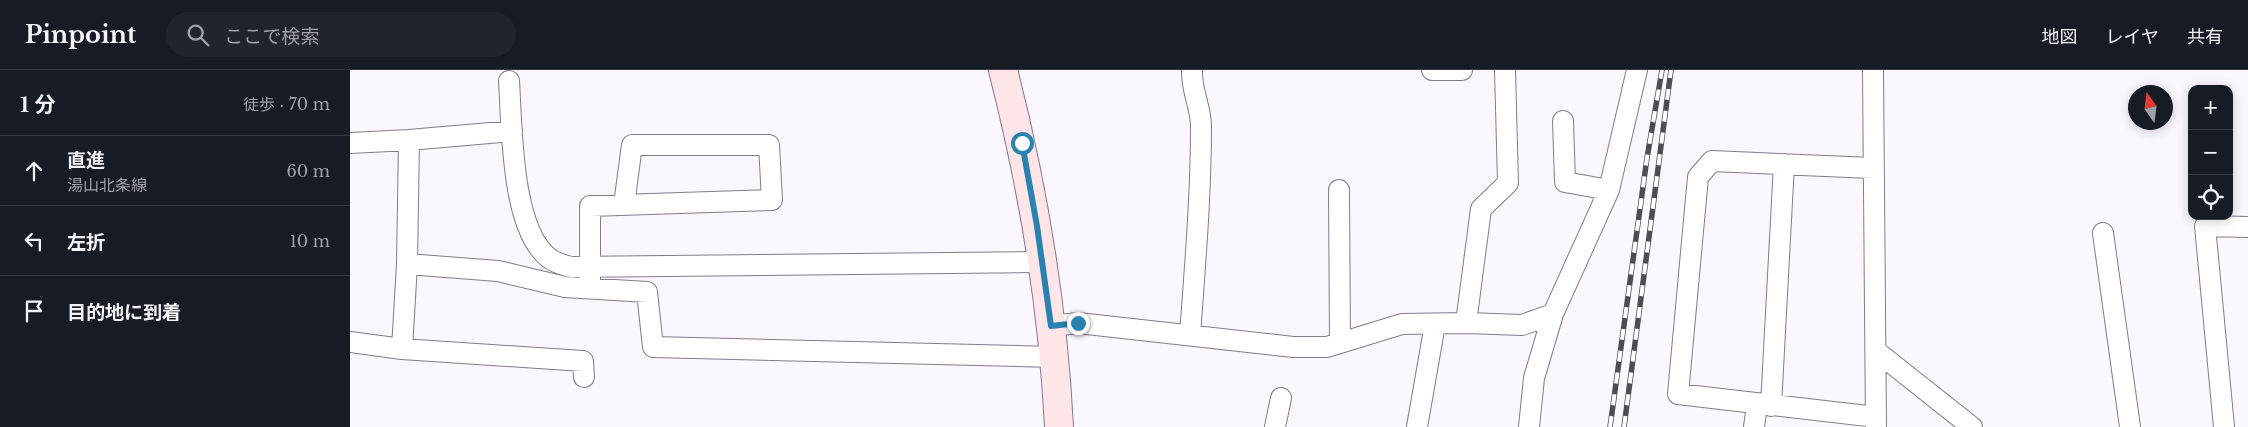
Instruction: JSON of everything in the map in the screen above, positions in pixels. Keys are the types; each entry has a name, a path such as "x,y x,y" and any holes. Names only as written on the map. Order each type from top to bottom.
{"main road":[{"path":"1003,70 1022,143 1042,262 1051,326 1059,427"}],"street":[{"path":"1190,335 1199,207 1201,123 1191,85 1192,70"},
{"path":"1432,70 1462,70"},
{"path":"1466,322 1481,209 1508,183 1505,70"},
{"path":"1529,427 1534,378 1554,314 1609,190 1637,70"},
{"path":"1872,168 1712,161 1698,177 1678,394 1876,422 1872,168 1873,70"},
{"path":"509,81 520,202 526,223 537,245 550,259 571,267 1042,262"},
{"path":"1563,121 1565,182 1609,190"},
{"path":"350,143 409,140 512,130"},
{"path":"402,349 407,264 409,140"},
{"path":"590,289 590,206 624,205 772,200 769,145 632,145 624,205"},
{"path":"1754,427 1764,406 1784,164"},
{"path":"1340,190 1340,342"},
{"path":"2224,427 2205,226 2248,227"},
{"path":"2103,233 2130,427"},
{"path":"407,264 498,271 565,287 647,292 653,347 1054,358"},
{"path":"1051,326 1078,323 1293,347 1327,347 1402,324 1466,322 1522,325 1554,314"},
{"path":"1417,427 1435,324"},
{"path":"350,342 402,349 583,361 584,377"},
{"path":"1876,351 1972,427"},
{"path":"1275,427 1280,398"}],"railway":[{"path":"1610,427 1647,158 1662,70"},
{"path":"1624,427 1671,70"}],"route":[{"path":"1022,143 1037,226 1051,326 1078,323"}]}
